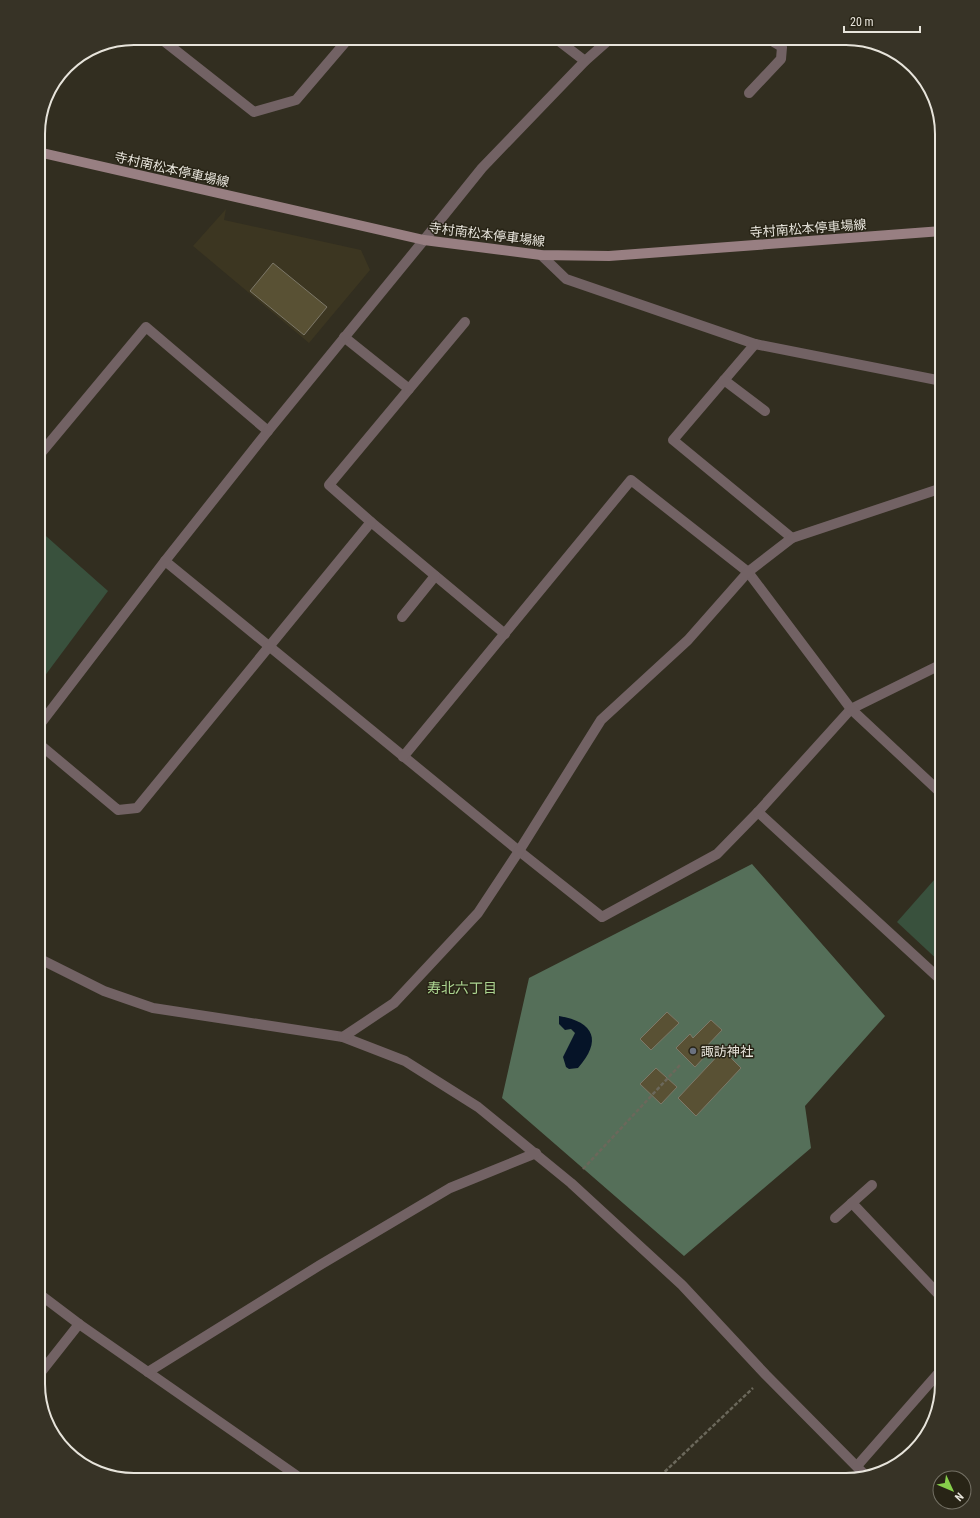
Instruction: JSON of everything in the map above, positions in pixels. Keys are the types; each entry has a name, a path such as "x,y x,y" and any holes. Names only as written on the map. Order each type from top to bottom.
{"main road":[{"name":"寺村南松本停車場線","path":"45,154 424,240 542,255 609,256 935,232"}],"street":[{"path":"169,45 254,112 296,100 342,45"},
{"path":"564,45 585,61"},
{"path":"45,718 164,562 268,431 482,168 585,61 603,45"},
{"path":"749,92 781,59 782,47 779,45"},
{"path":"542,255 566,279 754,344 935,380"},
{"path":"465,322 329,485 505,634"},
{"path":"45,447 146,328 268,431"},
{"path":"344,337 409,389"},
{"path":"754,344 673,440 792,538"},
{"path":"724,380 765,412"},
{"path":"403,757 631,480 748,572 851,709 935,787"},
{"path":"343,1037 394,1003 478,913 519,851 601,720 688,640 748,572 792,538 935,490"},
{"path":"45,749 118,810 137,808 371,522"},
{"path":"164,562 602,917 717,854 758,812 851,709 935,667"},
{"path":"402,617 435,576"},
{"path":"758,812 935,976"},
{"path":"45,962 104,991 153,1008 343,1037 405,1061 478,1107 571,1183 682,1285 766,1375 861,1471"},
{"path":"148,1372 320,1265 450,1188 536,1153"},
{"path":"835,1218 872,1184"},
{"path":"852,1203 935,1291"},
{"path":"45,1298 79,1324 293,1473"},
{"path":"45,1367 79,1324"},
{"path":"857,1466 935,1377"}],"path":[{"path":"571,1183 681,1064"},
{"path":"663,1473 766,1375"}],"shaded area":[{"path":"226,209 224,220 361,250 370,270 309,343 193,246"}],"green space":[{"path":"45,535 108,591 45,676"},
{"path":"752,864 885,1016 805,1106 811,1148 684,1256 502,1098 529,978"},
{"path":"935,879 935,957 897,922"}],"water":[{"path":"559,1016 581,1023 591,1034 592,1041 590,1049 586,1058 578,1068 569,1069 566,1067 563,1057 575,1033 571,1029 565,1030 559,1024"}],"building":[{"path":"273,263 327,307 304,335 250,291"},
{"path":"667,1012 679,1023 651,1050 640,1039"},
{"path":"711,1020 722,1030 704,1049 708,1053 695,1067 676,1048 690,1034 693,1038"},
{"path":"723,1050 741,1068 696,1116 678,1098"},
{"path":"656,1068 677,1087 661,1104 640,1084"}],"place":[{"name":"諏訪神社","path":"693,1051"}],"district":[{"name":"寿北六丁目","path":"462,988"}]}
